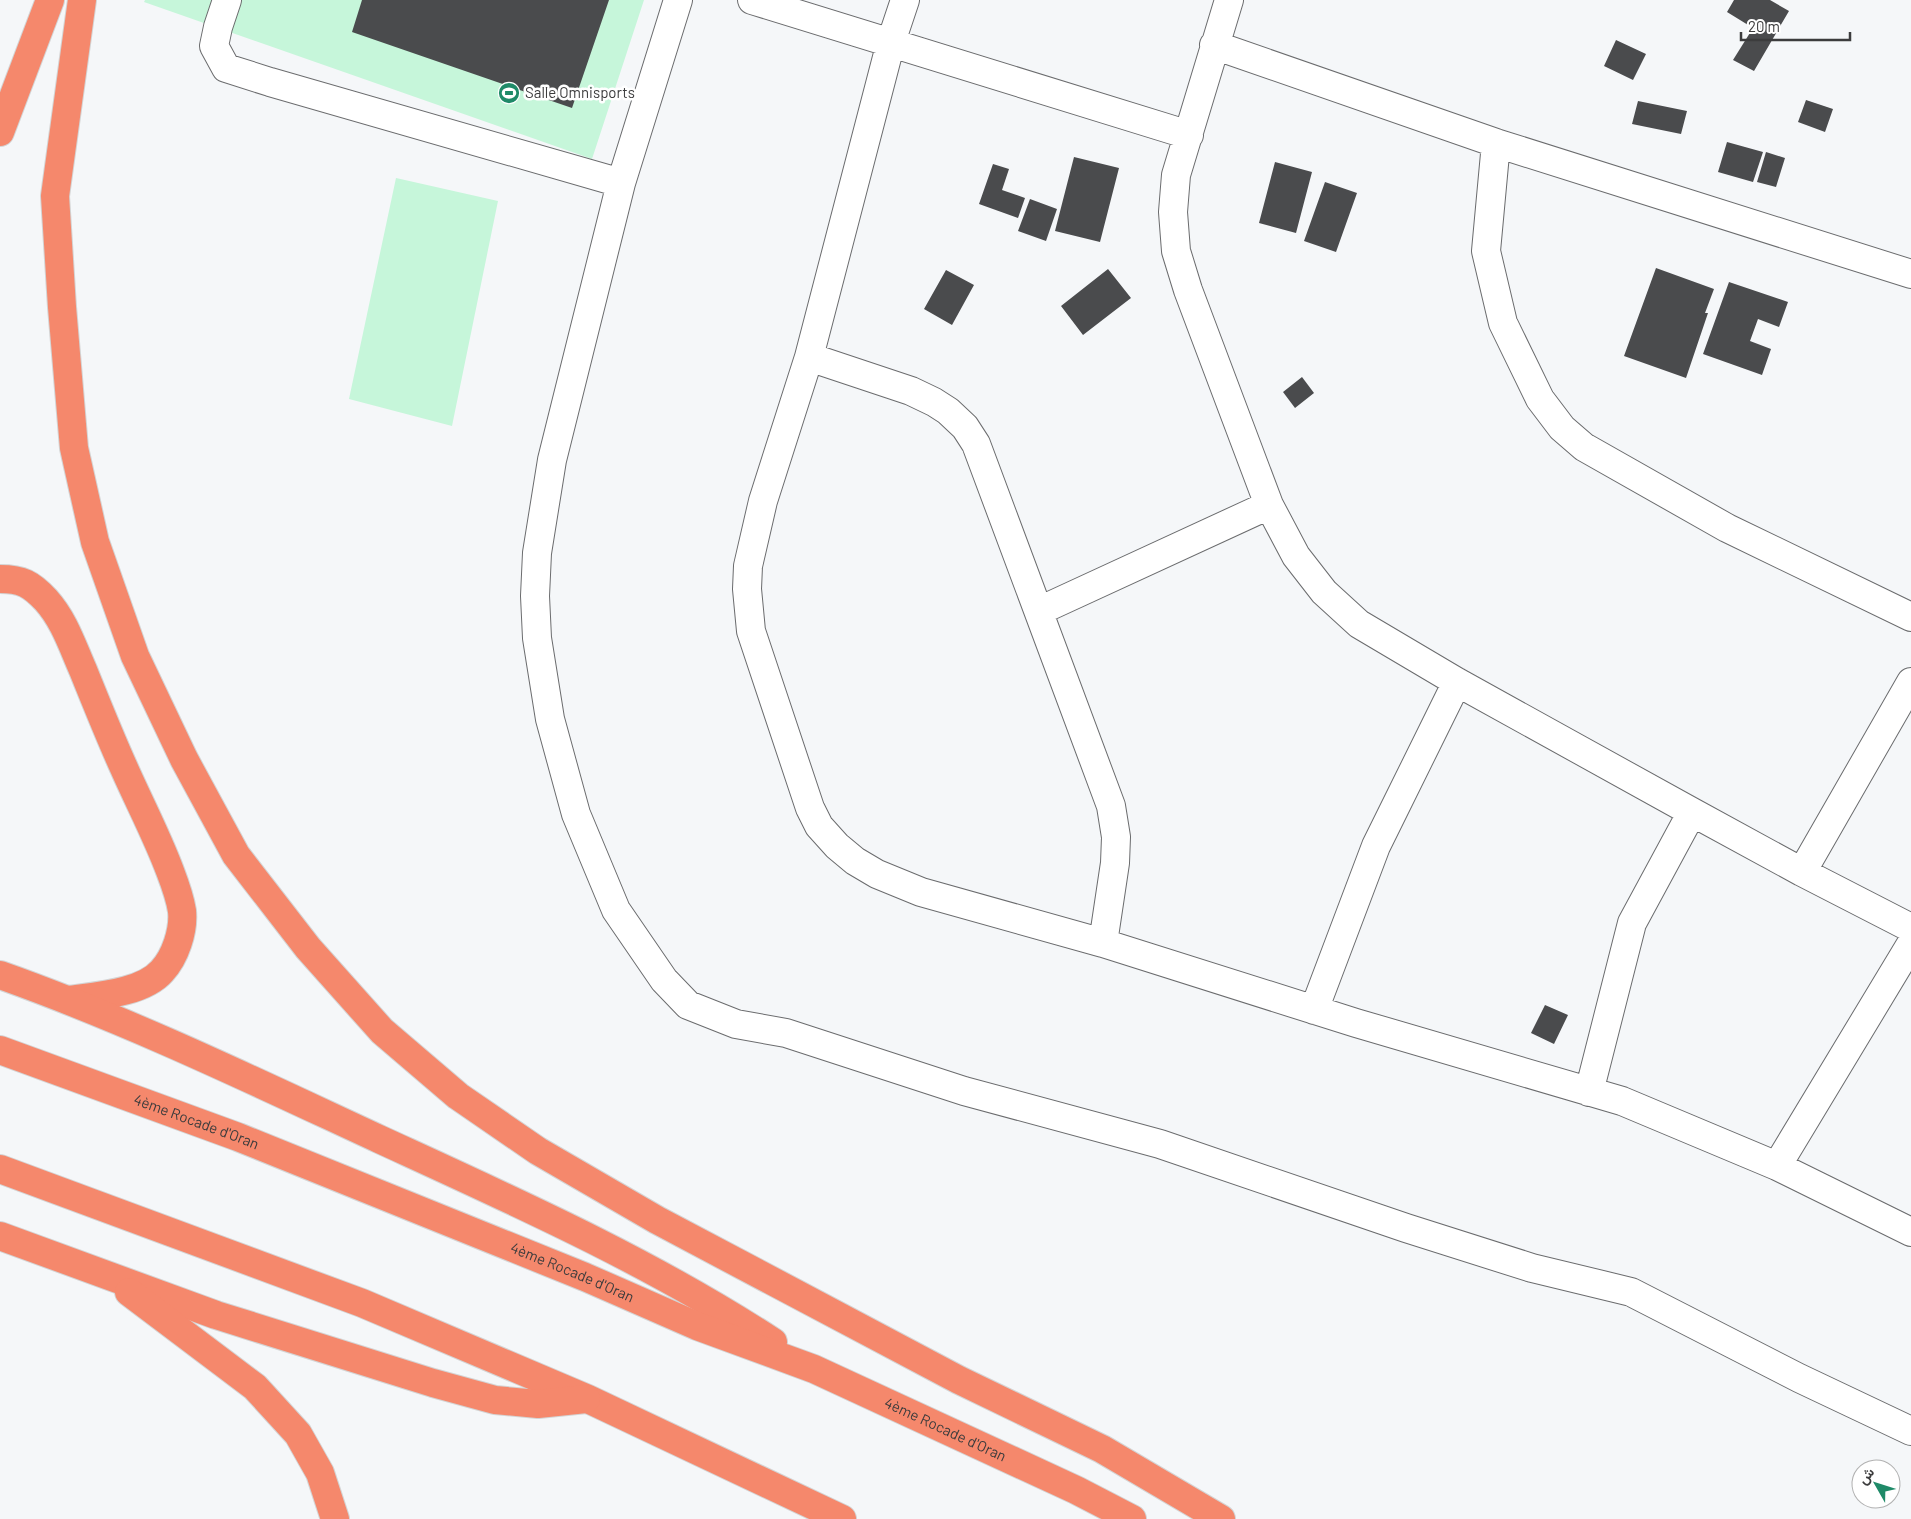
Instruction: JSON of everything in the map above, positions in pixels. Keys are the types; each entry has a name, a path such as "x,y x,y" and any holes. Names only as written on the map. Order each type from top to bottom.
{"highway":[{"path":"0,132 50,0"},
{"path":"82,0 55,196 74,448 95,542 135,656 184,759 236,855 308,948 382,1031 458,1096 538,1151 657,1220 950,1376 1102,1449 1221,1519"},
{"path":"0,579 15,579 32,586 46,600 63,623 124,768 162,851 176,888 182,912 181,929 175,947 170,960 161,972 134,988 69,1000"},
{"path":"0,975 69,1000 207,1059 579,1232 648,1267 737,1319 814,1369"},
{"name":"4ème Rocade d'Oran","path":"0,1050 238,1137 585,1277 697,1326 814,1369 1076,1490 1132,1519"},
{"path":"0,1169 362,1303 588,1398 842,1519"},
{"path":"0,1236 216,1315 433,1383 495,1400 538,1404 588,1398"},
{"path":"106,1275 255,1387 298,1434 320,1474 335,1519"}],"street":[{"path":"227,0 214,46 226,68 621,183"},
{"path":"678,0 621,183 552,460 537,553 535,596 537,638 550,719 576,814 616,910 664,980 688,1005 736,1024 786,1032 964,1091 1160,1144 1406,1228 1532,1268 1630,1292 1800,1378 1911,1431"},
{"path":"752,0 1189,135"},
{"path":"904,0 891,42 809,357 764,501 748,566 747,589 751,630 810,808 819,826 837,846 855,861 877,874 921,892 1103,943 1314,1010 1622,1102 1777,1166 1911,1232"},
{"path":"1229,0 1176,175 1172,212 1176,251 1188,290 1270,505 1296,556 1324,592 1359,624 1457,682 1692,812 1802,872 1911,928"},
{"path":"1214,45 1496,144 1911,274"},
{"path":"1496,144 1486,251 1503,324 1540,399 1562,428 1584,447 1727,528 1911,617"},
{"path":"809,357 911,391 948,411 965,427 976,444 1110,806 1116,837 1115,863 1103,943"},
{"path":"1039,611 1270,505"},
{"path":"1314,1010 1376,846 1457,682"},
{"path":"1802,872 1911,682"},
{"path":"1589,1092 1632,923 1692,812"},
{"path":"1777,1166 1911,944"}],"green space":[{"name":"Salle Omnisports","path":"145,0 644,0 592,159 144,2"},
{"path":"396,178 498,201 452,426 349,399"}],"building":[{"path":"362,0 609,0 572,108 352,32"},
{"path":"1734,0 1770,0 1789,11 1754,71 1733,60 1753,28 1727,12"},
{"path":"1616,40 1646,54 1633,80 1604,66"},
{"path":"1806,100 1833,109 1825,132 1798,122"},
{"path":"1638,101 1687,111 1681,134 1632,124"},
{"path":"1727,142 1763,152 1753,182 1718,172"},
{"path":"1766,152 1785,158 1776,187 1757,182"},
{"path":"1074,157 1119,168 1100,242 1055,231"},
{"path":"1275,162 1312,172 1296,233 1259,223"},
{"path":"993,164 1009,169 1002,190 1025,198 1018,218 979,204"},
{"path":"1325,182 1357,193 1336,252 1304,241"},
{"path":"1030,199 1057,209 1046,241 1018,231"},
{"path":"1656,268 1714,289 1686,378 1624,356"},
{"path":"1108,269 1131,298 1083,335 1061,306"},
{"path":"946,270 974,285 952,325 924,309"},
{"path":"1729,282 1788,302 1779,327 1758,319 1750,341 1771,349 1762,375 1703,354"},
{"path":"1302,377 1314,393 1295,408 1283,392"},
{"path":"1545,1005 1568,1015 1554,1044 1531,1033"}],"place":[{"name":"Salle Omnisports","path":"509,93"}]}
